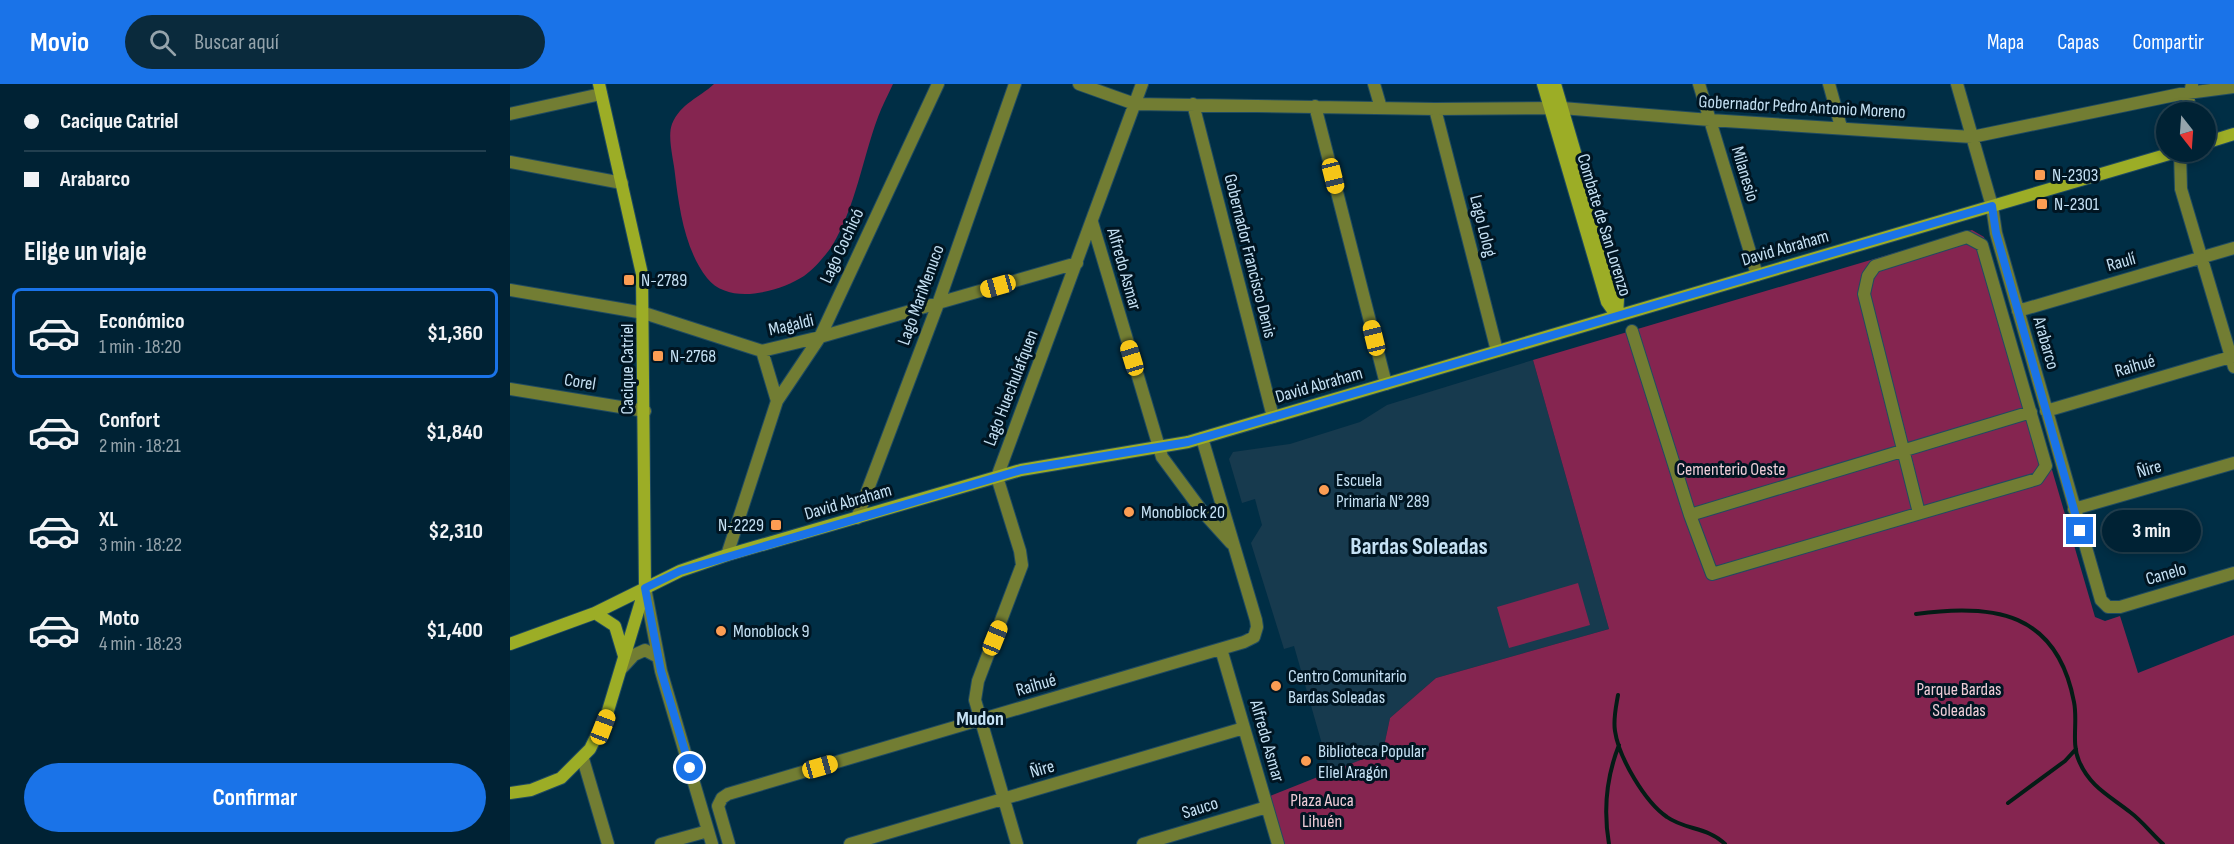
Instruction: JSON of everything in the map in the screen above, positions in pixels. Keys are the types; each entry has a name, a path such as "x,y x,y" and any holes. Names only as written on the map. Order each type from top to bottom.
{"main road":[{"name":"Combate de San Lorenzo","path":"1543,84 1556,108"},
{"name":"Combate de San Lorenzo","path":"1555,84 1556,108 1607,302 1617,316"},
{"name":"Cacique Catriel","path":"600,89 640,259 644,314 645,588"},
{"path":"2216,140 2234,134"},
{"name":"David Abraham","path":"510,644 596,613 680,571 727,555 997,477 1055,463 1159,449 1202,438 2156,158"},
{"path":"510,793 547,785 561,778 583,759 603,727 645,588"},
{"path":"596,613 615,626 622,640 623,664"}],"street":[{"name":"Lago Cochicó","path":"727,555 777,401 820,337 938,84"},
{"name":"Lago MariMenuco","path":"856,518 938,304 1016,84"},
{"name":"Gobernador Pedro Antonio Moreno","path":"1079,84 1135,104 1435,109 1556,108 1972,137 2190,89 2234,87"},
{"name":"Lago Huechulafquen","path":"997,477 1142,84"},
{"path":"1374,84 1381,108"},
{"name":"Milanesio","path":"1699,84 1757,274"},
{"path":"1829,84 1840,127"},
{"name":"Arabarco","path":"1957,84 1992,206 1996,233 2074,509 2099,595 2108,607"},
{"path":"510,114 600,89"},
{"name":"Gobernador Francisco Denis","path":"1192,104 1273,417"},
{"path":"1315,106 1386,384"},
{"name":"Lago Lolog","path":"1435,109 1497,351"},
{"path":"510,162 622,183"},
{"path":"2179,162 2181,189 2233,360"},
{"name":"Alfredo Asmar","path":"1092,222 1159,449 1189,495 1233,546"},
{"path":"1632,331 1690,515 1712,574 2037,479 2046,466 1982,245 1966,237 1875,266 1868,276 1864,294 1919,513"},
{"name":"Raulí","path":"2018,311 2234,248"},
{"name":"Magaldi","path":"510,290 644,314 762,351 820,337 1077,263"},
{"path":"762,351 777,401"},
{"name":"Raihué","path":"2046,411 2233,360"},
{"name":"Corel","path":"510,389 645,411"},
{"path":"1690,515 2031,412"},
{"name":"Alfredo Asmar","path":"1202,438 1256,620 1256,632"},
{"name":"Ñire","path":"2074,509 2234,463"},
{"path":"997,477 1020,551 1022,566 978,681 975,700 1017,844"},
{"name":"Canelo","path":"2108,607 2120,607 2234,573"},
{"name":"Cacique Catriel","path":"645,588 658,657 712,844"},
{"name":"Raihué","path":"729,844 718,809 720,800 728,794 1221,649 1249,640 1256,632"},
{"name":"Alfredo Asmar","path":"1221,649 1278,844"},
{"path":"623,664 639,652 649,651 658,657"},
{"name":"Ñire","path":"850,844 1244,728"},
{"path":"583,759 608,844"},
{"name":"Sauco","path":"1143,844 1267,807"},
{"path":"661,844 708,831"}],"shaded area":[{"path":"1533,360 1609,629 1436,678 1390,718 1383,751 1330,772 1294,646 1284,649 1251,543 1262,525 1255,499 1242,503 1229,459 1233,452 1290,444 1360,422 1387,405"}],"green space":[{"path":"714,84 893,84 872,133 847,215 832,246 804,276 768,291 741,294 716,287 699,267 684,228 671,149 672,124 680,111"},
{"path":"1972,230 1984,237 2095,617 2105,621 2120,616 2138,673 2234,635 2234,844 1284,844 1270,796 1383,751 1390,718 1436,678 1609,629 1533,360"},
{"path":"1578,583 1590,625 1509,648 1497,607"}],"waterway":[{"path":"1916,614 1971,610 1996,613 2018,620 2037,632 2053,649 2066,672 2075,709 2077,754 2084,770 2095,784 2134,816 2163,844"},
{"path":"1618,695 1614,722 1617,742 1627,766 1642,790 1667,817 1711,834 1725,844"},
{"path":"1609,844 1606,818 1607,794 1611,769 1619,745"},
{"path":"2008,803 2065,761 2076,749"}],"place":[{"name":"N-2303","path":"2040,175"},
{"name":"N-2301","path":"2042,204"},
{"name":"N-2789","path":"629,280"},
{"name":"N-2768","path":"658,356"},
{"name":"Escuela Primaria N° 289","path":"1324,490"},
{"name":"Monoblock 20","path":"1129,512"},
{"name":"N-2229","path":"776,525"},
{"name":"Monoblock 9","path":"721,631"},
{"name":"Centro Comunitario Bardas Soleadas","path":"1276,686"},
{"name":"Biblioteca Popular Eliel Aragón","path":"1306,761"}],"district":[{"name":"Bardas Soleadas","path":"1419,546"},
{"name":"Mudon","path":"980,719"}],"route":[{"path":"690,768 661,671 645,588 680,571 727,555 1021,470 1055,463 1143,452 1188,442 1992,206 1996,233 2080,531"}],"park label":[{"name":"Cementerio Oeste","path":"1731,469"},
{"name":"Parque Bardas Soleadas","path":"1959,699"},
{"name":"Plaza Auca Lihuén","path":"1322,810"}]}
